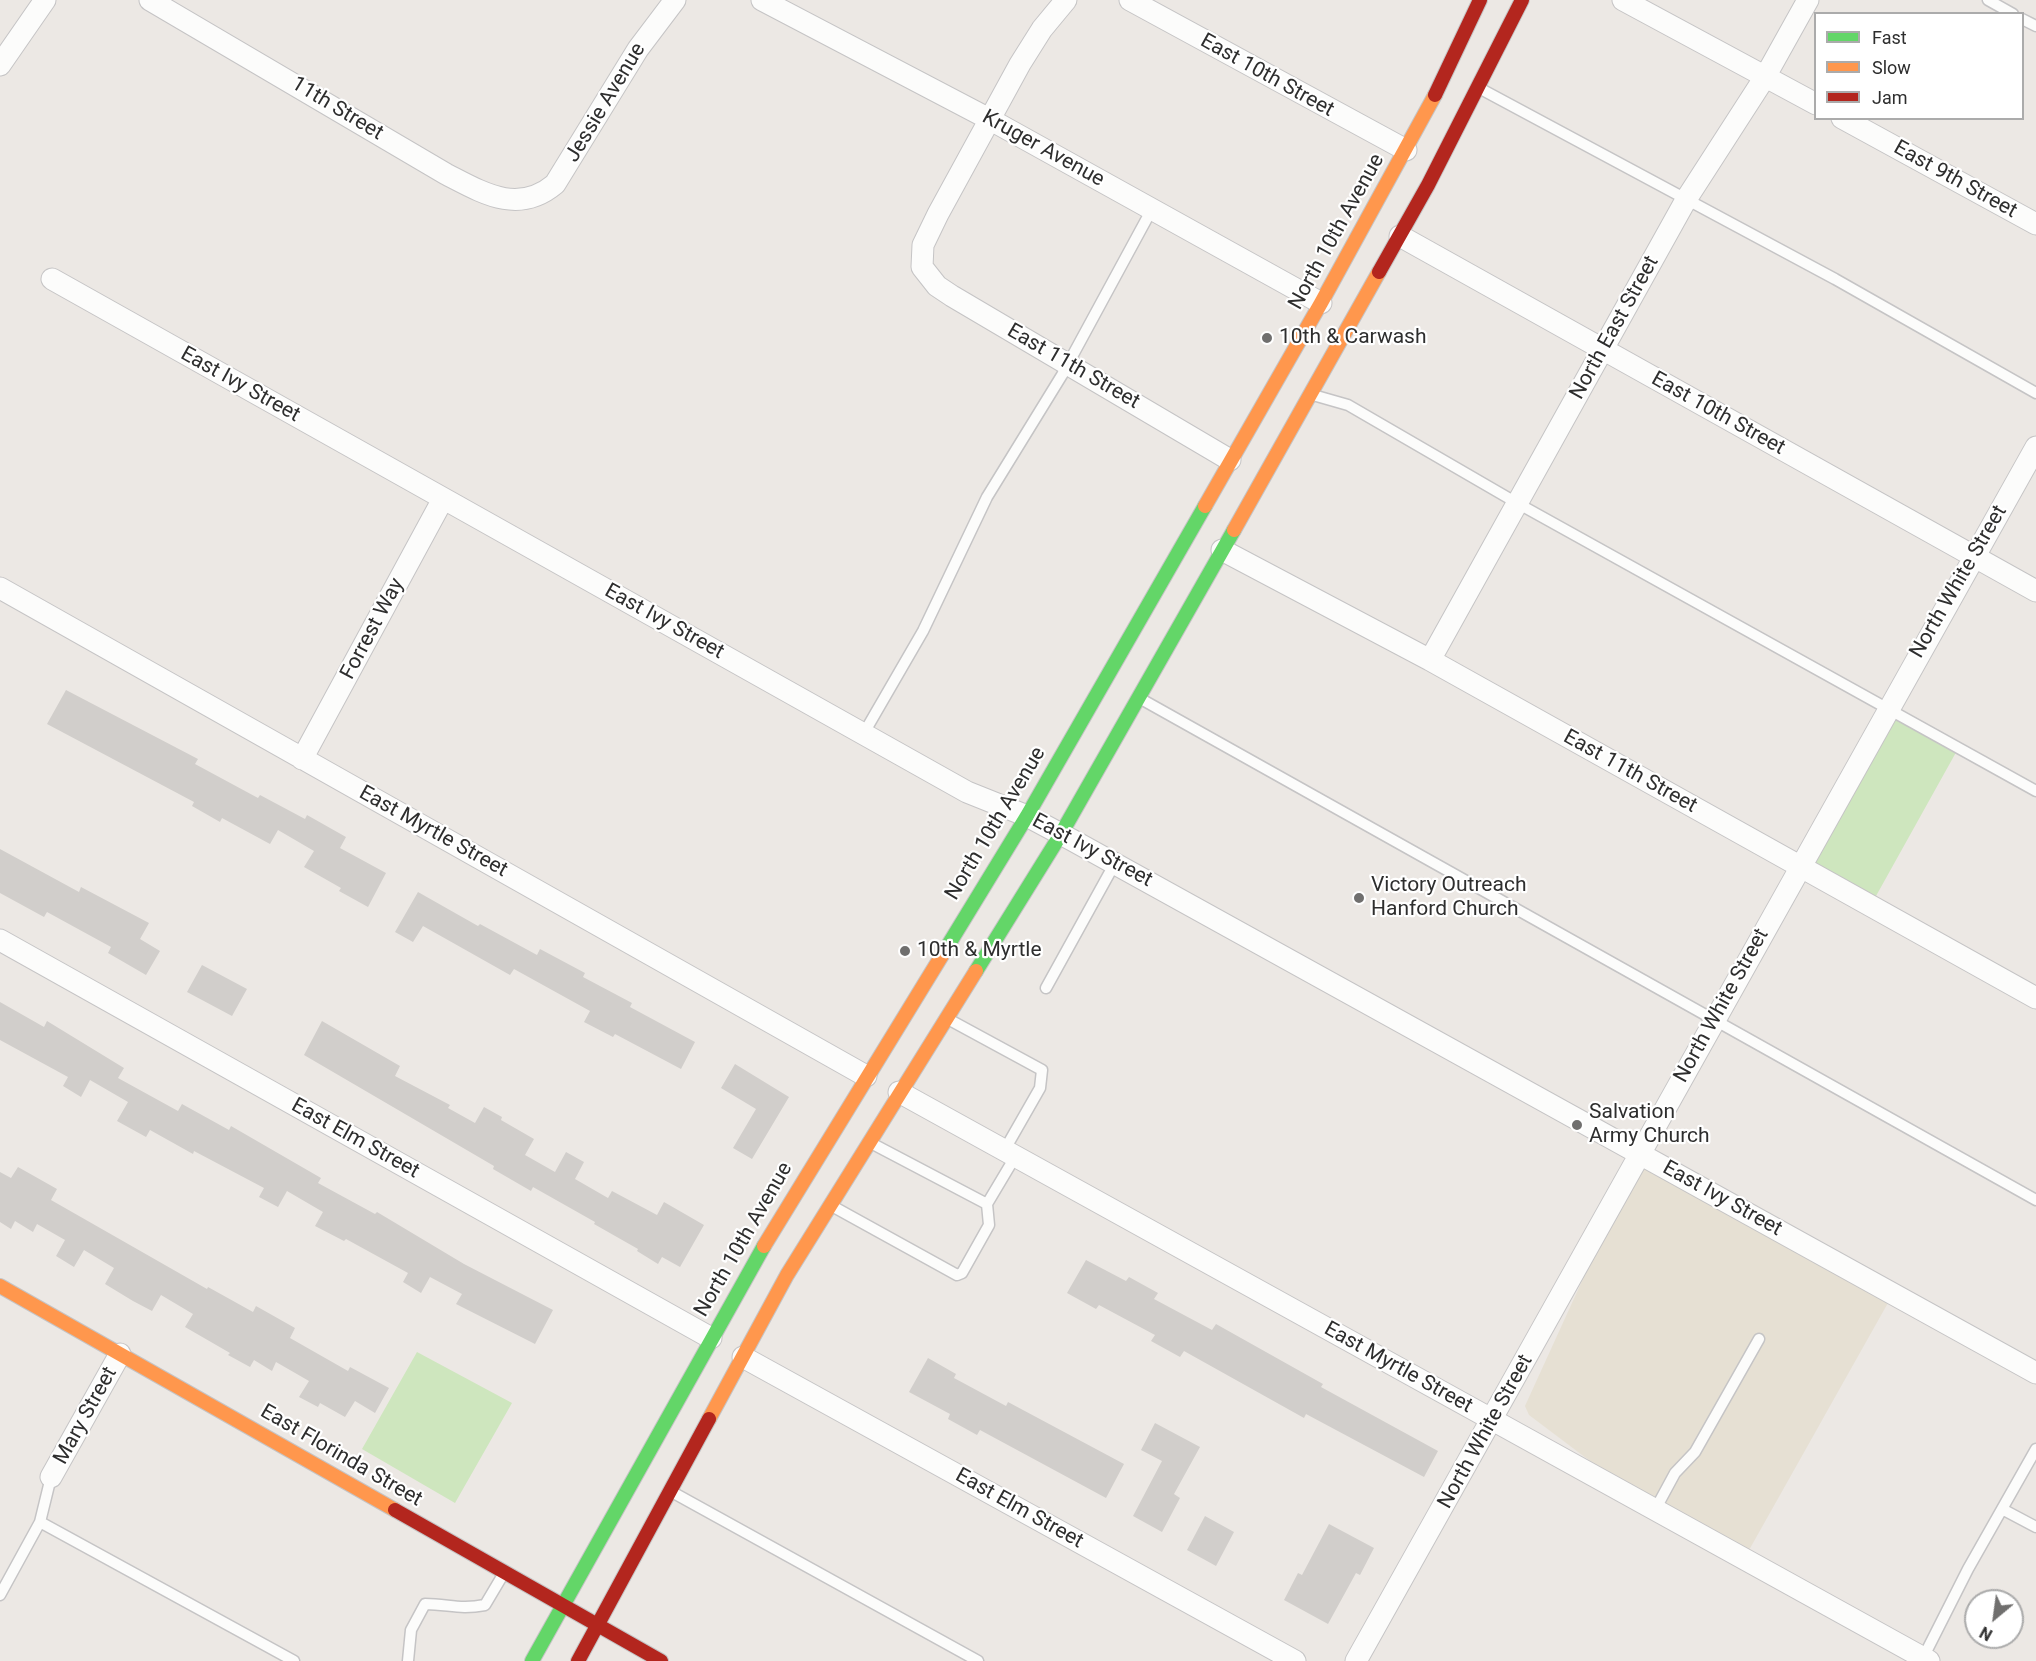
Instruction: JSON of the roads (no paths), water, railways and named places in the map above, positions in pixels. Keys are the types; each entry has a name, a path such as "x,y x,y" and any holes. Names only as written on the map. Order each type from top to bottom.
{"main road":[{"name":"North 10th Avenue","path":"532,1661 711,1338 866,1076 1027,816 1321,303 1406,150 1480,0"},
{"path":"578,1661 787,1275 868,1141 896,1082 945,1018 1061,834 1311,394 1396,227 1478,87 1522,0"},
{"path":"1446,104 1456,52"},
{"path":"1321,303 1325,326"},
{"path":"1274,459 1274,434 1279,419"},
{"path":"901,1051 935,993 950,941"},
{"path":"866,1076 872,1089 867,1106"},
{"path":"787,1275 805,1219"},
{"name":"East Florinda Street","path":"0,1286 661,1661"}],"street":[{"path":"0,65 45,0"},
{"name":"11th Street","path":"150,0 446,174 490,196 508,201 530,198"},
{"name":"Jessie Avenue","path":"530,198 545,192 555,184 638,49 675,0"},
{"name":"Kruger Avenue","path":"762,0 991,120 1321,303"},
{"path":"991,120 1042,28 1066,0"},
{"name":"East 10th Street","path":"1130,0 1406,150"},
{"path":"1623,0 1814,103"},
{"name":"North East Street","path":"1430,660 1687,198 1765,76 1808,0"},
{"name":"East 11th Street","path":"991,120 923,244 922,267 937,286 952,296 1230,460"},
{"name":"East 9th Street","path":"1846,120 2036,225"},
{"name":"East 10th Street","path":"1396,227 1602,350 2036,591"},
{"name":"East Ivy Street","path":"52,279 967,792 1027,816 1115,863 2036,1373"},
{"name":"North White Street","path":"1356,1661 1493,1421 1888,708 2036,447"},
{"name":"Forrest Way","path":"302,759 443,499"},
{"name":"East 11th Street","path":"1222,550 1430,660 2036,998"},
{"name":"East Myrtle Street","path":"0,588 866,1076"},
{"name":"East Elm Street","path":"0,940 711,1338"},
{"name":"East Myrtle Street","path":"896,1082 1009,1154 1926,1659"},
{"name":"Mary Street","path":"51,1477 120,1354"},
{"name":"East Elm Street","path":"742,1357 1295,1661"}],"lane":[{"path":"1988,0 2009,12"},
{"path":"1478,87 1687,198 2036,393"},
{"path":"864,733 923,631 987,497 1067,364 1152,209"},
{"path":"1311,394 1348,405 1517,503 2036,790"},
{"path":"1138,698 1713,1022 2036,1200"},
{"path":"1046,988 1115,863"},
{"path":"829,1204 957,1275 962,1273 988,1225 987,1204 1040,1088 1042,1070 945,1018"},
{"path":"868,1141 987,1204"},
{"path":"1655,1510 1675,1473 1695,1452 1759,1339"},
{"path":"1926,1659 1968,1569 2036,1449"},
{"path":"0,1595 40,1522 51,1477"},
{"path":"669,1490 978,1661"},
{"path":"2002,1509 2036,1527"},
{"path":"40,1522 294,1661"},
{"path":"408,1661 411,1630 425,1604 442,1604 463,1610 485,1605 504,1573"}],"place":[{"name":"10th & Carwash","path":"1267,338"},
{"name":"Victory Outreach Hanford Church","path":"1359,898"},
{"name":"10th & Myrtle","path":"905,951"},
{"name":"Salvation Army Church","path":"1577,1125"}]}
